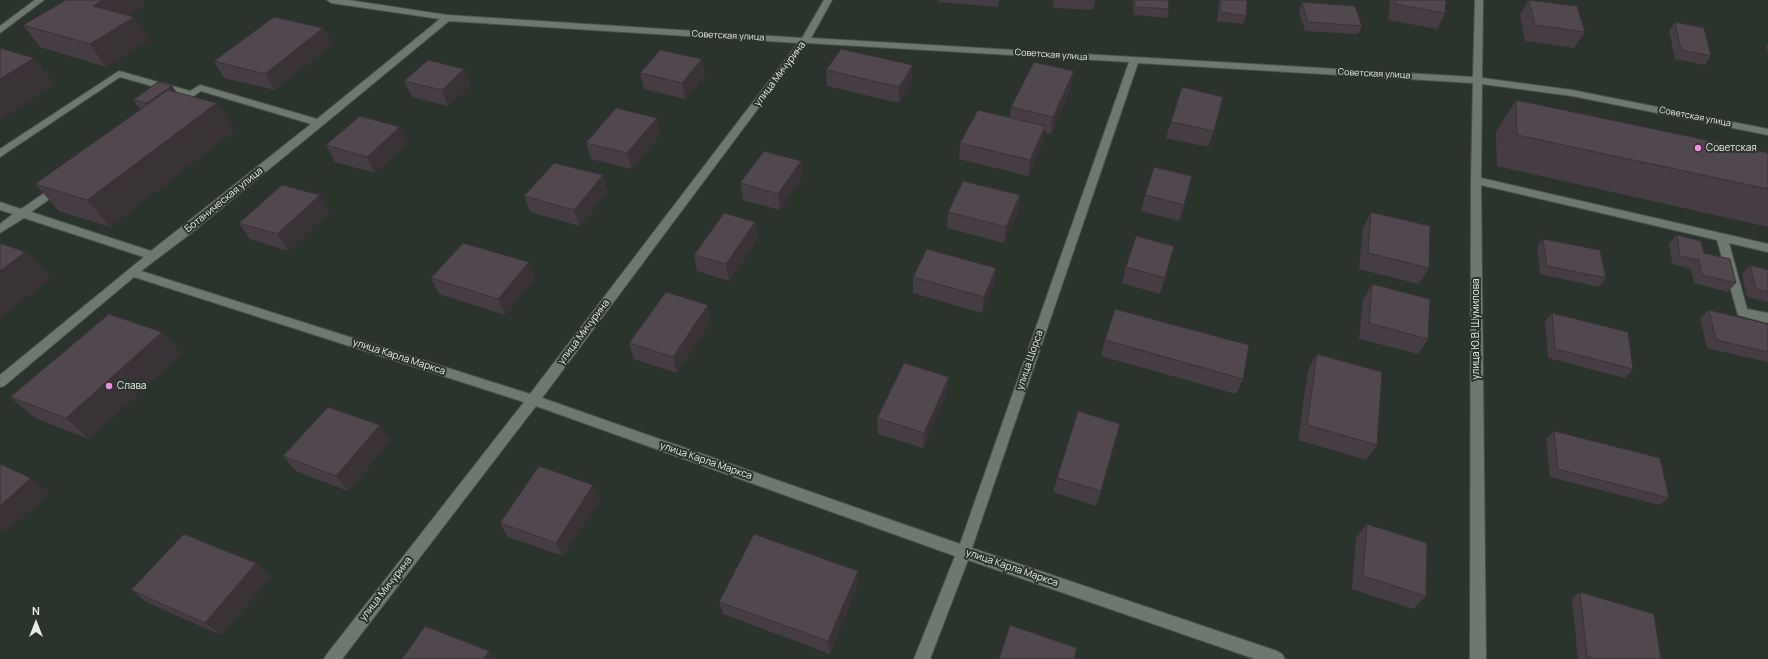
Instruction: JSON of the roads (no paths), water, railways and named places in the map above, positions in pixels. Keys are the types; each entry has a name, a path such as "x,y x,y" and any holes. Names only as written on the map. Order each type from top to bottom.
{"street":[{"path":"0,30 40,0"},
{"name":"Советская улица","path":"331,0 448,18 523,24 1477,80 1572,93 1768,132"},
{"name":"улица Мичурина","path":"332,659 533,400 805,40 828,0"},
{"name":"улица Ю.В. Шумилова","path":"1478,659 1476,180 1479,0"},
{"name":"Ботаническая улица","path":"0,382 132,272 186,231 448,18"},
{"name":"улица Щорса","path":"922,659 964,552 1134,60"},
{"path":"0,154 119,74 191,94"},
{"path":"165,112 200,88 320,122"},
{"path":"1476,180 1768,248"},
{"path":"0,229 68,181"},
{"path":"0,206 153,256"},
{"path":"1722,237 1742,312 1768,318"},
{"name":"улица Карла Маркса","path":"132,272 533,400 964,552 1277,659"}],"place":[{"name":"Советская","path":"1698,148"},
{"name":"Слава","path":"109,386"}]}
